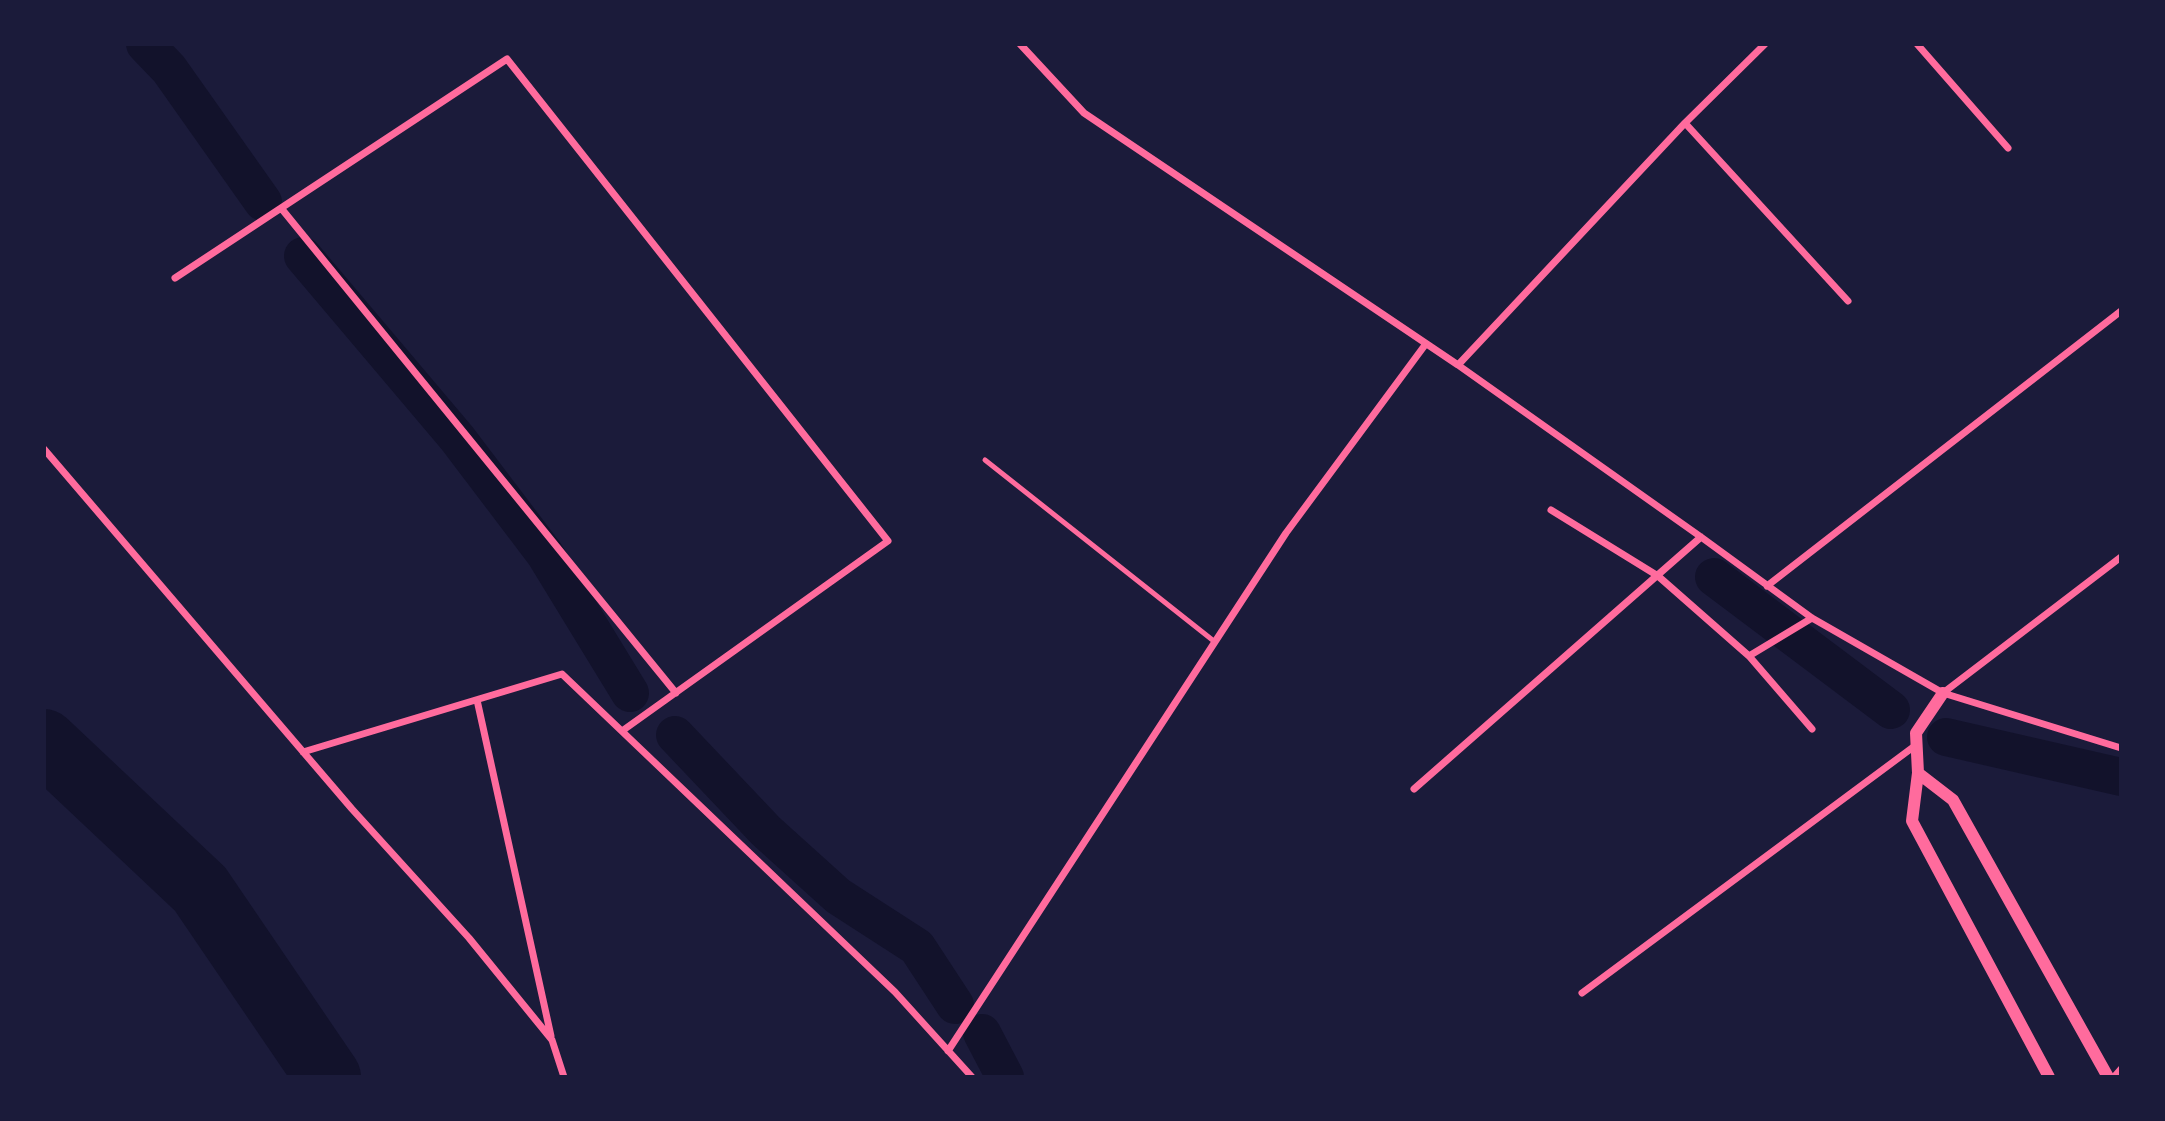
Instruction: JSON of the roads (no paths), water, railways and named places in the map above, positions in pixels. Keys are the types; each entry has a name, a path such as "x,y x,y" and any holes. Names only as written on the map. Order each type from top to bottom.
{"street":[{"path":"1020,44 1084,113 1458,365 1812,618 1943,693 2121,748"},
{"path":"1458,365 1685,123 1765,44"},
{"path":"1917,44 2008,148"},
{"path":"175,278 507,59 888,541 622,732"},
{"path":"1685,123 1848,300"},
{"path":"281,208 676,692"},
{"path":"1767,586 2121,311"},
{"path":"948,1051 1286,533 1425,345"},
{"path":"44,449 303,752 468,938 552,1040"},
{"path":"1551,510 1658,576 1749,656 1812,729"},
{"path":"1414,789 1701,537"},
{"path":"2049,1077 1912,821 1918,773 1916,733 1943,693 2121,557"},
{"path":"1749,656 1812,618"},
{"path":"303,752 562,674 895,992 972,1077"},
{"path":"477,699 552,1040 564,1077"},
{"path":"1582,993 1917,744"},
{"path":"1918,773 1953,800 2108,1077"},
{"path":"2113,1077 2121,1069"}],"lane":[{"path":"985,460 1215,642"}],"waterway":[{"path":"145,44 169,69 263,202"},
{"path":"303,256 457,438 545,554 630,693"},
{"path":"1714,577 1891,710"},
{"path":"675,735 766,831 838,896 917,947 955,1005"},
{"path":"1946,737 2121,777"},
{"path":"44,742 200,889 328,1077"},
{"path":"982,1033 1005,1077"}]}
